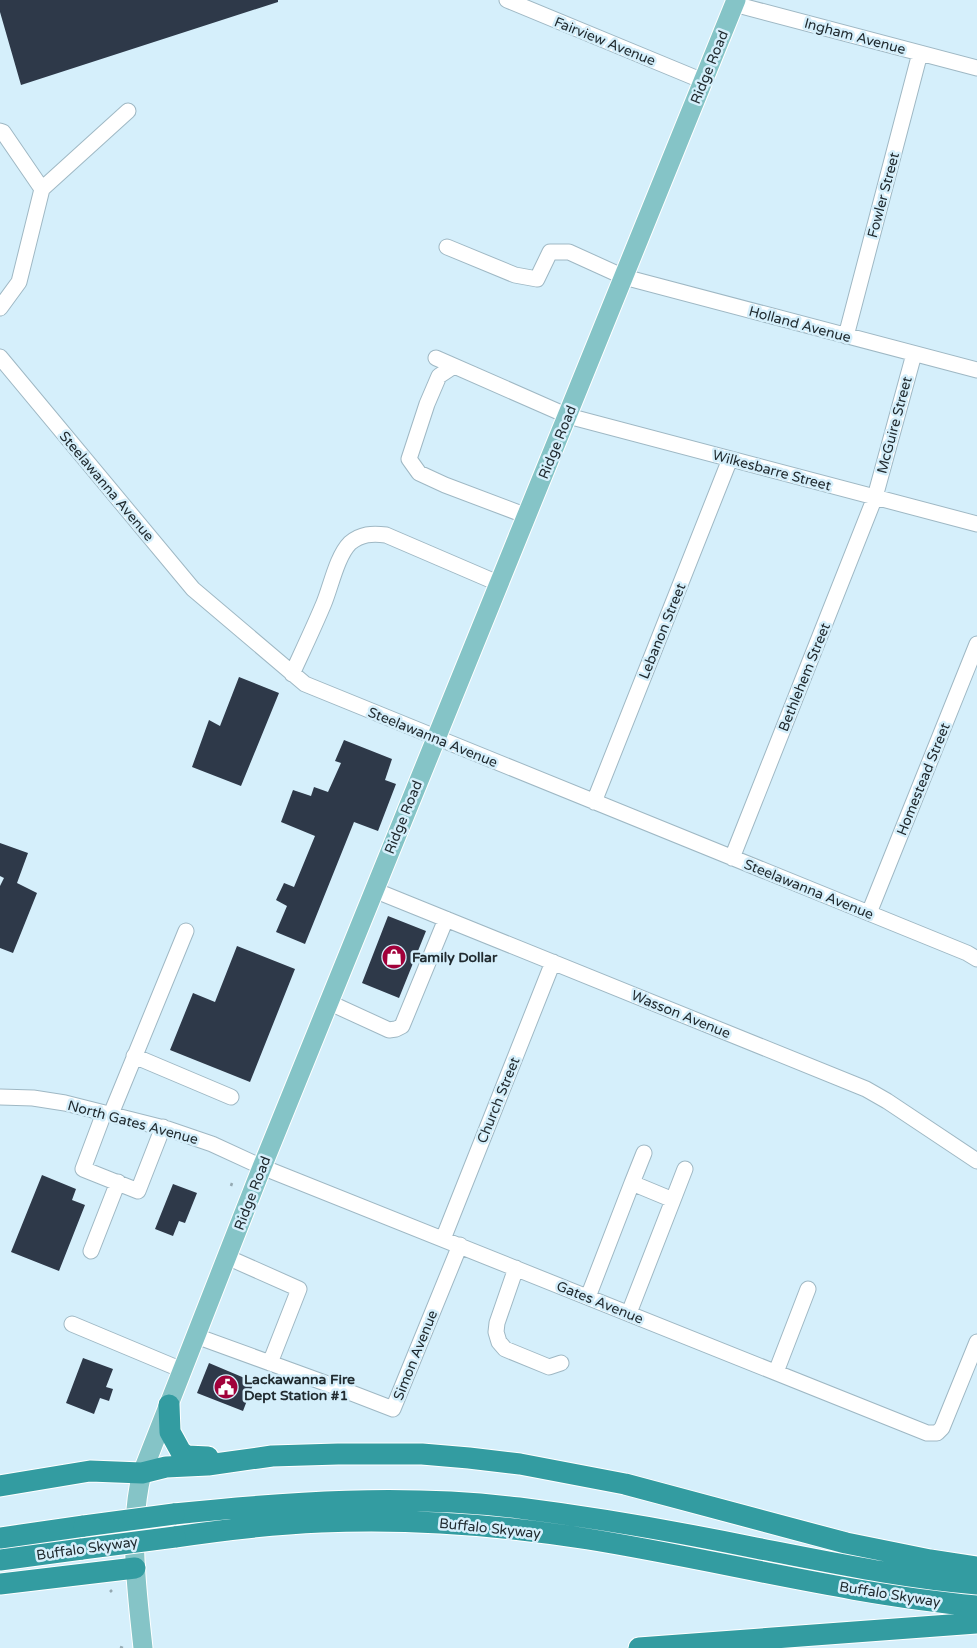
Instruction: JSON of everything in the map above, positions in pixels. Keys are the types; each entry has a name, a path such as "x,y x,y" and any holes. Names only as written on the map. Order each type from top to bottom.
{"highway":[{"path":"168,1405 170,1432 182,1452 187,1456 243,1459"},
{"path":"0,1486 90,1471 142,1473 166,1467 208,1465 272,1456 422,1454 520,1464 634,1486 846,1543 930,1560 977,1567"},
{"name":"Buffalo Skyway","path":"0,1538 174,1514 324,1501 469,1503 572,1515 737,1544 826,1562 977,1584"},
{"name":"Buffalo Skyway","path":"0,1560 226,1530 320,1522 423,1522 479,1526 588,1539 826,1583 944,1603 977,1606"},
{"path":"0,1584 135,1568"},
{"path":"639,1648 977,1622"}],"main road":[{"name":"Ridge Road","path":"143,1648 135,1568 136,1512 138,1486 142,1473 328,1002 435,738 500,584 735,2"}],"street":[{"name":"Fairview Avenue","path":"507,0 703,81"},
{"name":"Ingham Avenue","path":"735,2 977,68"},
{"name":"Fowler Street","path":"846,336 920,53"},
{"path":"0,308 19,282 42,189 128,111"},
{"path":"0,131 3,132 42,189"},
{"name":"Holland Avenue","path":"447,247 515,275 537,279 550,252 569,252 624,277 977,370"},
{"name":"McGuire Street","path":"875,497 914,354"},
{"name":"Steelawanna Avenue","path":"0,357 193,589 305,684 967,952 977,959"},
{"name":"Wilkesbarre Street","path":"436,358 568,416 977,524"},
{"path":"454,366 439,376 427,404 409,459 419,473 445,485 527,516"},
{"name":"Lebanon Street","path":"594,802 730,459"},
{"name":"Bethlehem Street","path":"732,858 875,497"},
{"path":"292,674 343,554 359,536 374,533 386,535 500,584"},
{"name":"Homestead Street","path":"869,913 977,644"},
{"name":"Wasson Avenue","path":"374,890 866,1089 977,1161"},
{"path":"328,1002 389,1030 402,1026 446,919"},
{"path":"163,1128 138,1191 83,1168 134,1056 186,931"},
{"name":"Church Street","path":"443,1238 553,962"},
{"path":"134,1056 232,1097"},
{"name":"North Gates Avenue","path":"0,1098 49,1100 163,1128 212,1144 262,1167"},
{"path":"588,1297 644,1153"},
{"name":"Gates Avenue","path":"262,1167 927,1433 939,1432 944,1424 977,1342"},
{"path":"629,1313 685,1168"},
{"path":"90,1251 118,1182"},
{"path":"632,1183 673,1200"},
{"name":"Simon Avenue","path":"196,1336 393,1409 460,1245"},
{"path":"227,1257 299,1289 270,1363"},
{"path":"516,1268 497,1323 496,1332 499,1342 505,1349 549,1367 561,1363"},
{"path":"776,1372 808,1289"},
{"path":"72,1324 182,1370"}],"building":[{"path":"0,0 278,0 278,2 21,85 0,12"},
{"path":"239,677 279,693 241,786 192,767 209,720 220,726"},
{"path":"344,740 392,759 385,780 396,784 378,831 354,822 305,944 276,932 287,906 276,900 284,883 294,887 315,836 281,822 293,790 311,796 314,787 328,792 341,763 335,761"},
{"path":"0,843 28,853 17,883 37,893 13,953 0,948 0,886 4,878 0,876"},
{"name":"Family Dollar","path":"388,916 426,931 399,998 362,983"},
{"path":"237,946 295,969 250,1082 170,1050 193,993 215,1002"},
{"path":"42,1175 76,1189 72,1200 85,1205 59,1271 11,1252"},
{"path":"173,1184 197,1193 185,1223 179,1221 173,1236 155,1229"},
{"path":"83,1358 113,1369 106,1387 113,1389 109,1401 100,1398 94,1414 66,1403"},
{"name":"Lackawanna Fire Dept Station #1","path":"209,1363 254,1382 243,1411 197,1393"}],"place":[{"name":"Family Dollar","path":"394,957"},
{"name":"Lackawanna Fire Dept Station #1","path":"226,1387"}]}
